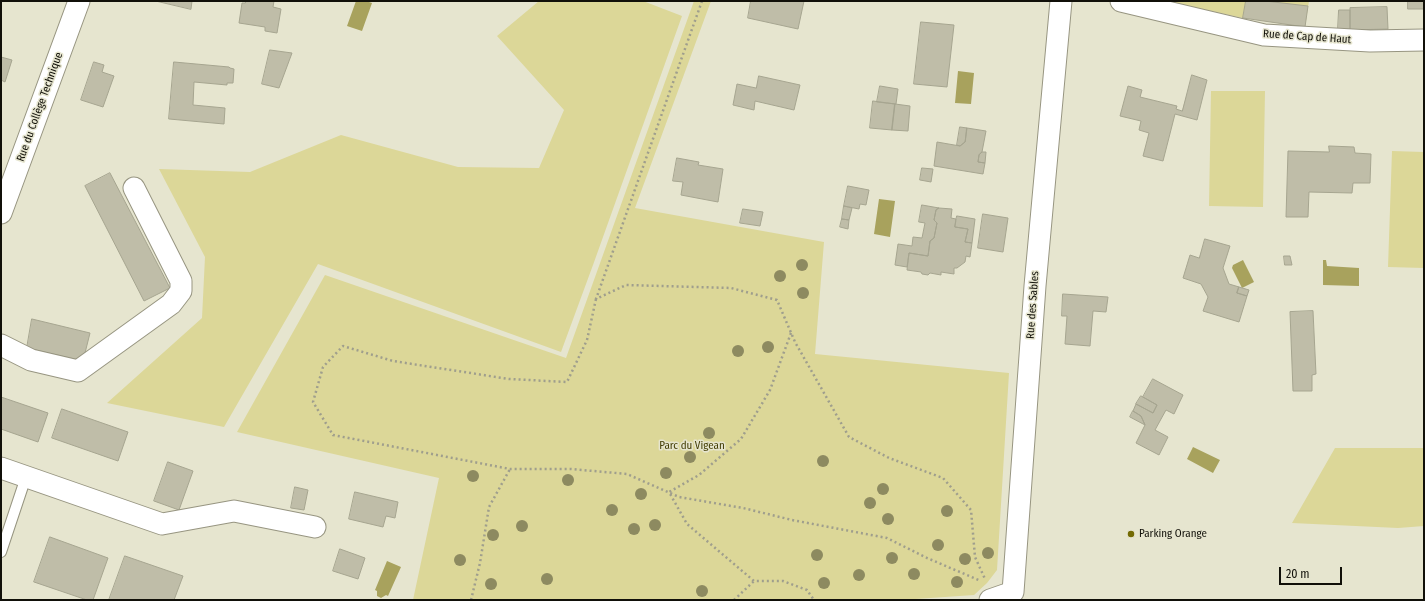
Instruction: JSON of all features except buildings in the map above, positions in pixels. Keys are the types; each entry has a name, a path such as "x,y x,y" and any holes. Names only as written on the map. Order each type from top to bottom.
{"street":[{"name":"Rue du Collège Technique","path":"1,213 79,1"},
{"name":"Rue des Sables","path":"1021,596 1035,286 1061,1"},
{"name":"Rue de Cap de Haut","path":"1121,1 1264,35 1370,41 1424,40"},
{"path":"1,345 31,360 78,371 171,304 181,291 181,281 134,188"},
{"path":"1,468 162,524 234,511 315,527"},
{"path":"990,600 1021,596"}],"lane":[{"path":"1,552 26,477"}],"path":[{"path":"596,299 626,285 731,288 777,300 791,332 849,437 889,458 943,478 971,510 975,557 987,583 927,558 887,538 678,496 627,474 571,469 510,469 333,435 313,402 323,367 343,346 393,361 509,379 567,382 588,340 596,299 702,1"},
{"path":"669,492 699,475 741,439 770,390 791,332"},
{"path":"471,600 480,563 489,507 510,469"},
{"path":"669,492 687,524 754,581 783,581 807,590 814,600"},
{"path":"734,600 754,581"}],"green space":[{"path":"539,1 643,1 682,16 561,352 318,264 224,427 107,403 202,318 205,257 159,169 250,172 341,135 458,167 539,168 564,110 497,36"},
{"name":"Parc du Vigean","path":"694,1 711,1 635,208 824,242 815,354 1009,373 997,570 987,583 974,595 901,600 413,600 439,478 237,432 325,275 566,358"},
{"path":"1165,1 1309,1 1305,27 1243,18"},
{"path":"1211,91 1265,91 1263,207 1209,206"},
{"path":"1392,151 1424,152 1424,268 1388,267"},
{"path":"1335,448 1424,448 1424,526 1398,528 1292,523"}],"shaded area":[{"path":"356,1 366,1 372,3 362,31 347,26"},
{"path":"958,71 974,73 971,104 955,103"},
{"path":"879,199 895,201 890,237 874,234"},
{"path":"1243,260 1254,282 1242,288 1232,268 1233,265"},
{"path":"1323,260 1326,260 1327,266 1359,268 1359,286 1323,285"},
{"path":"1193,447 1220,460 1213,473 1187,459"},
{"path":"387,561 401,567 388,596 386,595 381,598 377,596 377,591 375,590"}],"place":[{"name":"Parking Orange","path":"1131,534"}]}
